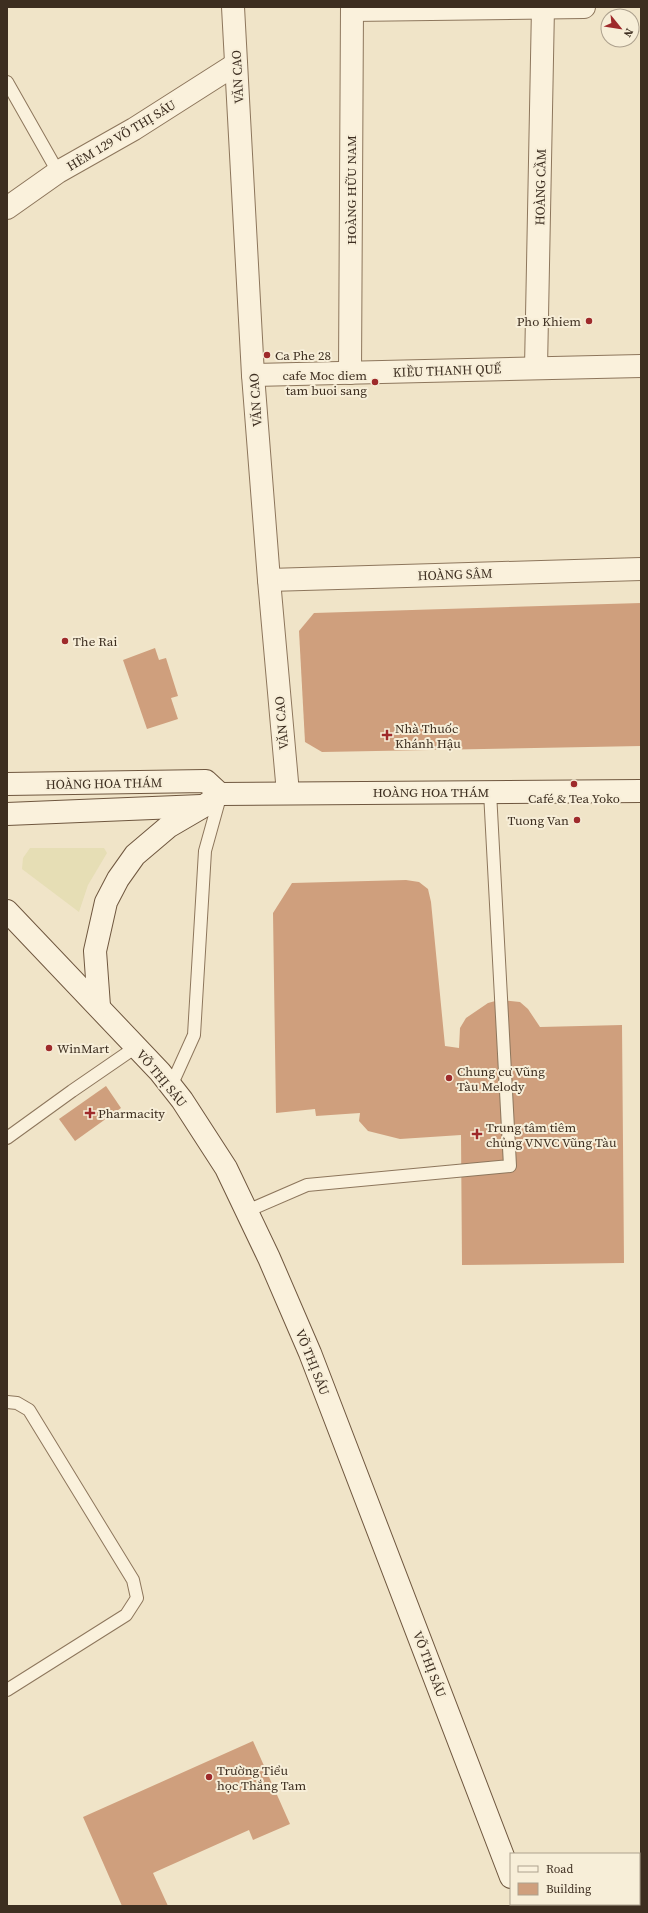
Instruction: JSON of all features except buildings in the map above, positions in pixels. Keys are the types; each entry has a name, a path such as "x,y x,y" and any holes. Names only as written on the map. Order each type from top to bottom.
{"street":[{"name":"VĂN CAO","path":"233,7 253,374 269,580 288,793"},
{"name":"HOÀNG CẦM","path":"536,368 543,7"},
{"path":"352,8 584,7"},
{"name":"HOÀNG HỮU NAM","path":"350,373 352,8"},
{"name":"HẺM 129 VÕ THỊ SÁU","path":"7,208 58,172 134,129 236,64"},
{"name":"KIỀU THANH QUẾ","path":"253,374 641,366"},
{"name":"HOÀNG SÂM","path":"269,580 641,569"},
{"name":"HOÀNG HOA THÁM","path":"7,784 206,782 212,800"},
{"name":"HOÀNG HOA THÁM","path":"7,814 212,800 288,793 641,791"},
{"path":"99,1006 95,951 106,902 118,879 135,855 168,827 212,800"},
{"name":"VÕ THỊ SÁU","path":"7,911 99,1006 172,1086 226,1168 247,1210 310,1353 510,1874"}],"lane":[{"path":"7,82 58,172"},
{"path":"247,1210 307,1185 510,1166 490,792"},
{"path":"172,1086 194,1035 205,851 212,800"},
{"path":"7,1138 72,1090 136,1047"},
{"path":"7,1402 17,1403 29,1410 133,1580 137,1598 126,1615 7,1690"}],"shaded area":[{"path":"30,848 104,848 107,853 88,885 79,912 22,869 23,858"}],"place":[{"name":"Pho Khiem","path":"589,321"},
{"name":"Ca Phe 28","path":"267,355"},
{"name":"cafe Moc diem tam buoi sang","path":"375,382"},
{"name":"The Rai","path":"65,641"},
{"name":"Nhà Thuốc Khánh Hậu","path":"387,735"},
{"name":"Café & Tea Yoko","path":"574,784"},
{"name":"Tuong Van","path":"577,820"},
{"name":"WinMart","path":"49,1048"},
{"name":"Chung cư Vũng Tàu Melody","path":"449,1078"},
{"name":"Pharmacity","path":"90,1113"},
{"name":"Trung tâm tiêm chủng VNVC Vũng Tàu","path":"477,1134"},
{"name":"Trường Tiểu học Thắng Tam","path":"209,1777"}]}
